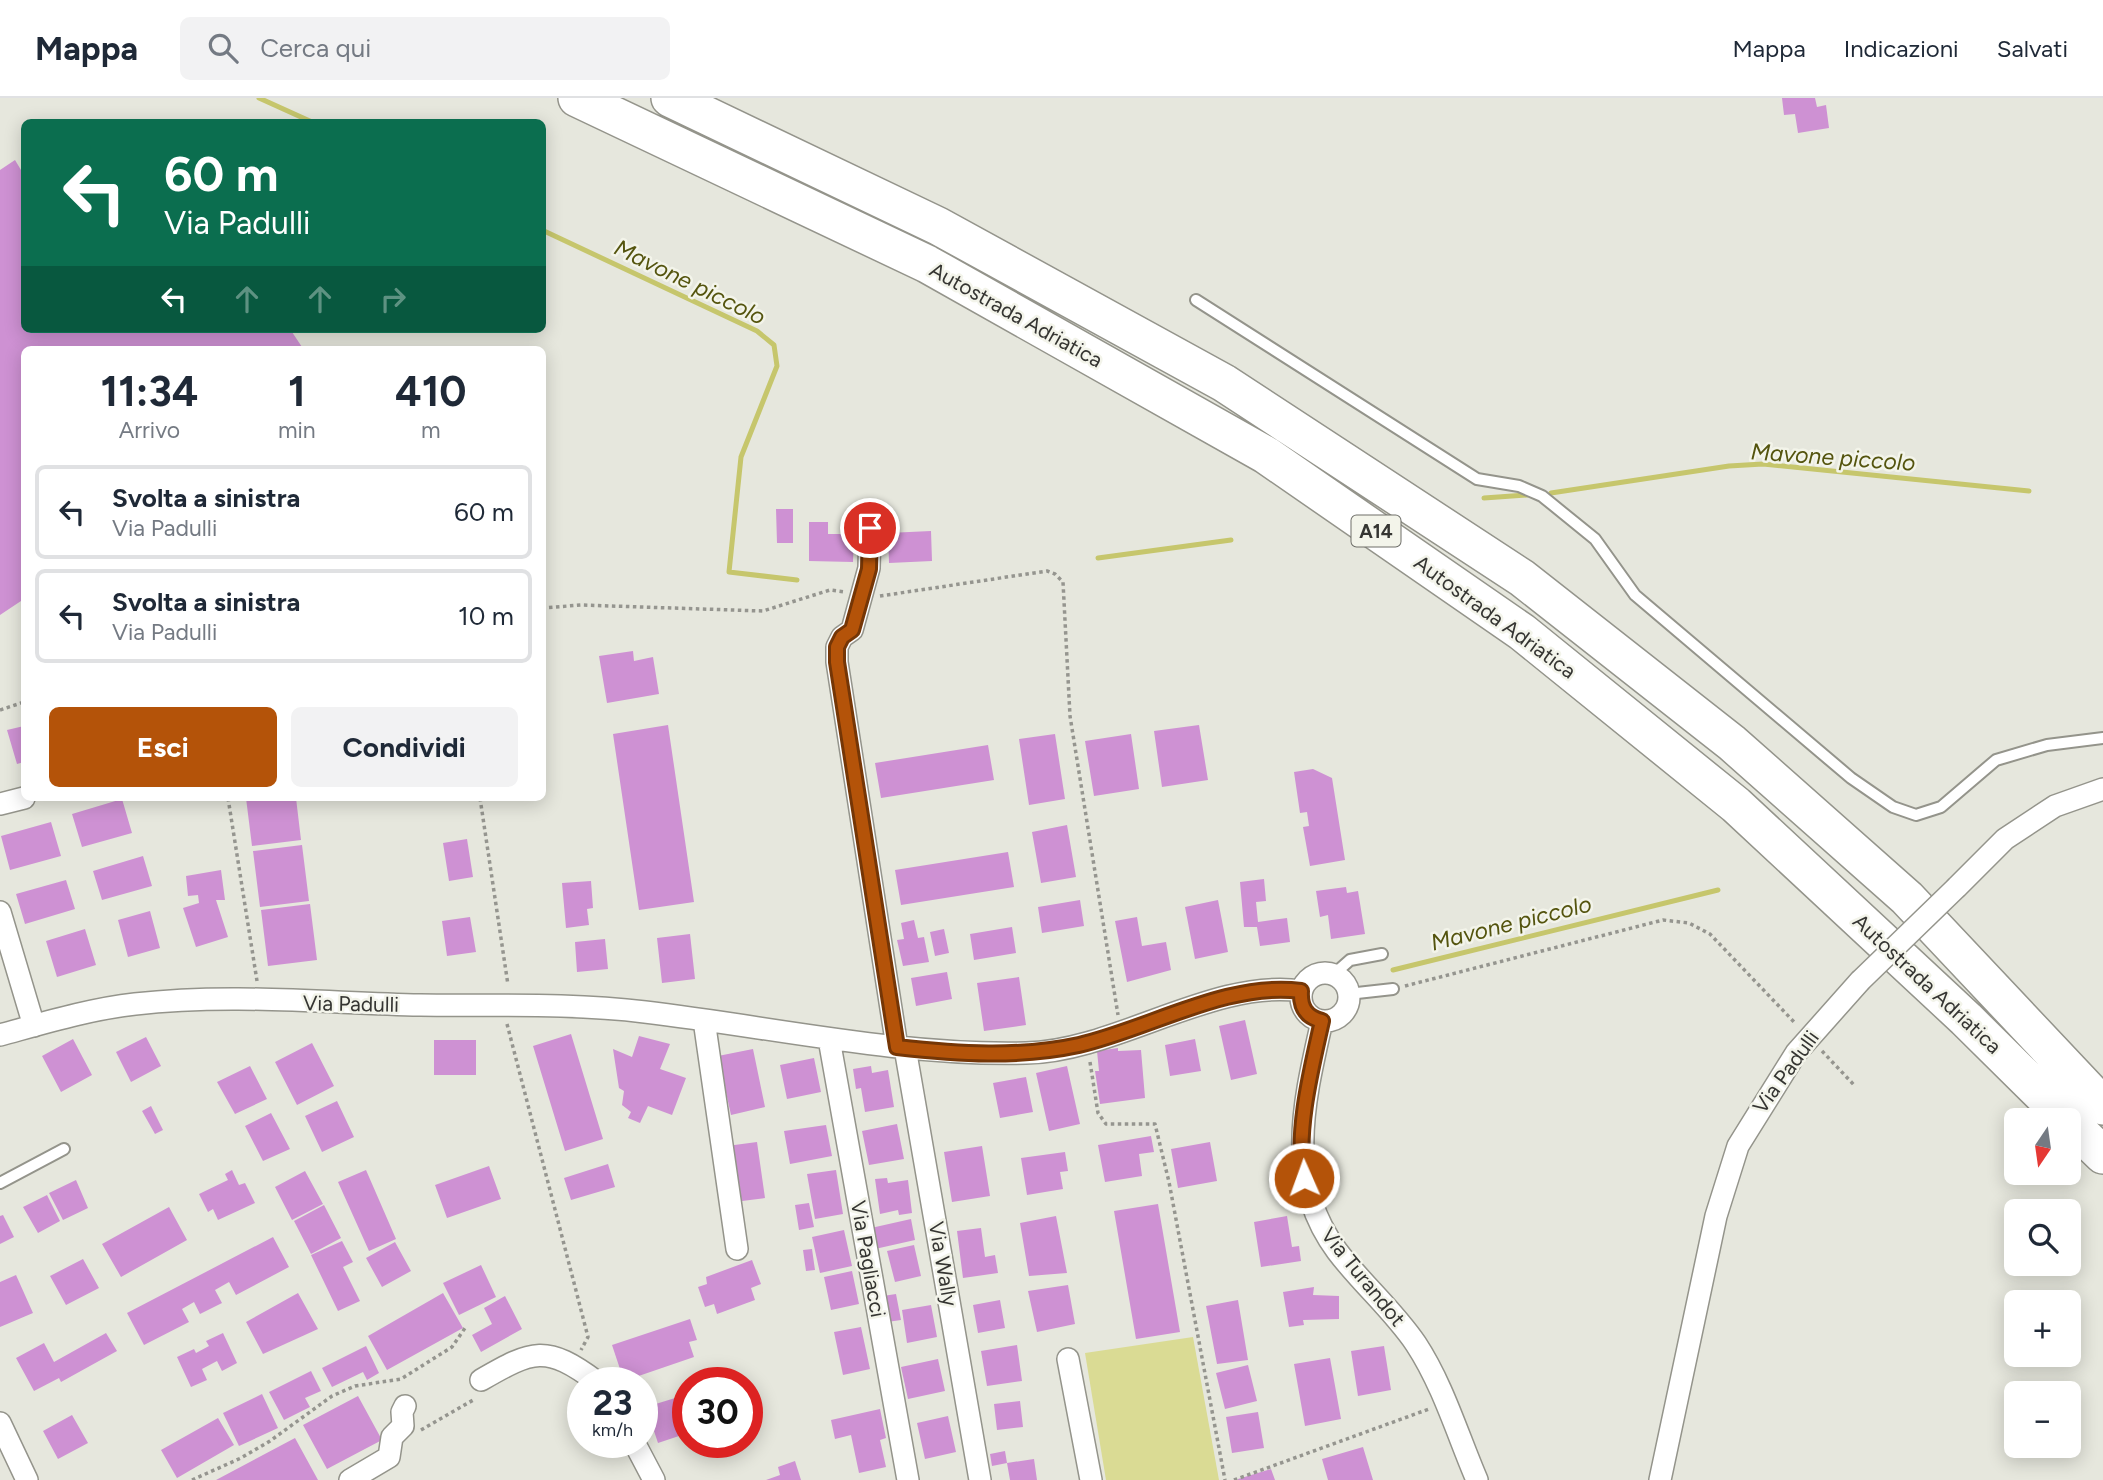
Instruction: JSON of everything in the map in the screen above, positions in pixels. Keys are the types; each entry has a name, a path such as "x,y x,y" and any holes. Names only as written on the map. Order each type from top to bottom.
{"highway":[{"name":"Autostrada Adriatica","path":"577,98 927,264 1266,455 1522,632 1736,805 1966,1020 2056,1108"},
{"name":"Autostrada Adriatica","path":"670,98 938,226 1224,383 1522,578 1732,743 1908,898 2103,1106"},
{"name":"Autostrada Adriatica","path":"2081,1133 2103,1155"}],"street":[{"name":"Via Wally","path":"870,528 869,569 863,594 852,630 842,637 837,647 837,662 901,1048 980,1480"},
{"name":"Via Padulli","path":"1660,1480 1716,1216 1738,1146 1796,1053 1860,981 2005,839 2055,806 2103,789"},
{"path":"0,804 21,799"},
{"path":"0,912 34,1026"},
{"path":"1315,975 1333,975 1343,982 1348,994 1342,1014 1322,1021 1307,1014 1303,1007 1301,991 1315,975"},
{"name":"Via Padulli","path":"0,1035 136,1004 260,1000 640,1011 901,1048 954,1053 1031,1054 1082,1044 1247,993 1277,987 1301,991"},
{"path":"705,1020 737,1249"},
{"name":"Via Turandot","path":"1322,1021 1314,1054 1301,1163 1308,1198 1321,1227 1338,1252 1424,1356 1477,1480"},
{"name":"Via Pagliacci","path":"829,1038 908,1480"},
{"path":"481,1380 523,1356 547,1356 576,1367"},
{"path":"1068,1359 1091,1480"},
{"path":"350,1480 389,1457 392,1437 403,1426 402,1412 405,1406"},
{"path":"0,1423 27,1480"},
{"path":"642,1458 654,1480"}],"lane":[{"path":"1196,300 1477,479 1519,486 1542,496 1595,539 1635,595 1851,778 1894,807 1916,815 1941,807 1996,760 2046,746 2103,738"},
{"path":"1333,975 1350,960 1382,954"},
{"path":"1348,994 1393,989"},
{"path":"0,1183 64,1149"}],"path":[{"path":"546,608 581,605 763,611 830,590 889,597 1046,571 1055,574 1063,582 1070,716 1120,1031"},
{"path":"0,710 21,703"},
{"path":"228,801 260,1000"},
{"path":"480,801 510,997 506,1019 588,1337 573,1365"},
{"path":"1393,989 1664,920 1689,923 1710,934 1798,1026"},
{"path":"1821,1050 1855,1086"},
{"path":"1089,1053 1098,1113 1106,1124 1154,1124 1169,1182 1225,1480"},
{"path":"192,1480 270,1441 331,1396 355,1386 401,1379 452,1347 465,1328"},
{"path":"392,1446 486,1392 481,1380"},
{"path":"1234,1480 1432,1408"}],"green space":[{"path":"1193,1337 1219,1480 1106,1480 1085,1353"}],"building":[{"path":"1782,98 1815,98 1817,107 1826,105 1829,128 1798,133 1795,114 1784,115"},
{"path":"15,160 21,170 21,333 293,333 301,346 21,346 21,601 0,615 0,170"},
{"path":"776,509 793,509 793,543 777,543"},
{"path":"809,522 828,522 828,534 854,534 853,562 809,561"},
{"path":"931,531 932,561 889,563 888,533"},
{"path":"633,651 634,661 653,657 659,694 607,703 599,656"},
{"path":"668,725 694,902 639,910 613,734"},
{"path":"1199,725 1208,780 1162,787 1154,731"},
{"path":"21,727 21,763 17,764 7,730"},
{"path":"1055,734 1065,799 1029,805 1019,739"},
{"path":"1131,734 1139,789 1094,796 1085,741"},
{"path":"988,745 994,780 881,798 875,763"},
{"path":"1313,769 1332,778 1345,860 1310,866 1303,827 1309,826 1307,812 1300,813 1294,772"},
{"path":"123,801 132,833 82,847 72,814"},
{"path":"246,801 296,801 301,840 252,846"},
{"path":"51,822 61,856 10,870 1,836"},
{"path":"1067,825 1076,877 1041,883 1032,832"},
{"path":"467,839 473,877 449,881 443,843"},
{"path":"302,845 309,901 260,907 253,851"},
{"path":"1008,852 1014,887 901,905 895,870"},
{"path":"143,856 152,886 102,900 93,871"},
{"path":"221,870 225,900 216,900 228,937 196,947 183,908 199,903 198,895 188,896 186,876"},
{"path":"1264,879 1266,901 1256,902 1258,922 1287,918 1290,942 1260,946 1257,927 1244,927 1240,882"},
{"path":"66,880 75,909 25,924 16,894"},
{"path":"591,881 593,908 587,909 589,925 566,928 562,883"},
{"path":"1346,887 1347,893 1358,891 1365,934 1331,939 1328,915 1320,917 1316,891"},
{"path":"1080,900 1084,926 1042,933 1038,907"},
{"path":"1218,900 1228,952 1195,959 1185,907"},
{"path":"310,904 317,960 268,966 261,910"},
{"path":"150,911 160,948 128,957 118,920"},
{"path":"470,917 476,952 447,956 442,921"},
{"path":"1137,917 1142,946 1166,942 1171,970 1127,982 1115,921"},
{"path":"914,920 918,938 924,937 929,962 903,966 897,940 904,939 901,923"},
{"path":"1012,927 1016,953 974,960 970,934"},
{"path":"85,929 96,965 57,977 46,941"},
{"path":"944,929 949,953 935,956 930,932"},
{"path":"690,934 695,979 662,983 657,938"},
{"path":"605,939 608,969 577,972 575,942"},
{"path":"947,972 952,999 916,1006 911,978"},
{"path":"1019,977 1026,1025 984,1031 977,983"},
{"path":"1245,1020 1257,1074 1231,1080 1219,1026"},
{"path":"571,1034 603,1139 565,1151 533,1046"},
{"path":"639,1036 670,1044 660,1069 686,1078 672,1115 648,1106 640,1123 628,1118 631,1112 622,1105 624,1091 619,1088 613,1049 632,1057"},
{"path":"146,1037 161,1066 131,1082 116,1052"},
{"path":"73,1039 92,1075 61,1092 42,1056"},
{"path":"1195,1039 1201,1071 1170,1076 1165,1045"},
{"path":"434,1040 476,1040 476,1075 434,1075"},
{"path":"312,1043 334,1086 297,1105 275,1062"},
{"path":"1118,1048 1118,1051 1141,1050 1145,1098 1100,1104 1095,1071 1099,1071 1097,1051"},
{"path":"753,1049 765,1107 731,1115 718,1056"},
{"path":"814,1058 821,1092 787,1099 780,1065"},
{"path":"250,1066 267,1099 235,1114 217,1082"},
{"path":"871,1066 872,1073 888,1070 894,1107 865,1112 861,1088 856,1089 853,1069"},
{"path":"1067,1066 1080,1124 1049,1131 1036,1073"},
{"path":"1026,1077 1033,1112 1000,1118 993,1083"},
{"path":"337,1101 354,1137 322,1152 305,1116"},
{"path":"151,1106 163,1130 155,1134 142,1111"},
{"path":"271,1113 290,1149 263,1161 245,1126"},
{"path":"897,1124 904,1159 869,1165 862,1131"},
{"path":"826,1125 832,1156 790,1164 784,1131"},
{"path":"1151,1136 1154,1152 1139,1154 1142,1176 1105,1182 1098,1145"},
{"path":"757,1142 765,1198 734,1202 727,1146"},
{"path":"1210,1142 1217,1181 1178,1188 1171,1149"},
{"path":"982,1146 990,1196 952,1202 944,1152"},
{"path":"1065,1152 1068,1171 1060,1172 1063,1189 1027,1195 1021,1158"},
{"path":"608,1164 615,1187 571,1200 564,1178"},
{"path":"489,1166 501,1199 447,1218 435,1185"},
{"path":"232,1170 239,1185 245,1183 255,1203 218,1220 213,1209 208,1212 199,1194 228,1180 225,1174"},
{"path":"366,1170 396,1239 369,1251 338,1182"},
{"path":"836,1170 843,1214 815,1219 807,1174"},
{"path":"305,1171 323,1204 292,1220 275,1187"},
{"path":"887,1178 888,1183 908,1180 912,1213 899,1215 898,1210 880,1214 875,1179"},
{"path":"76,1180 88,1208 63,1220 49,1193"},
{"path":"47,1195 60,1221 38,1233 23,1207"},
{"path":"809,1203 814,1227 799,1230 795,1205"},
{"path":"1158,1204 1180,1332 1136,1339 1114,1211"},
{"path":"324,1205 341,1238 311,1254 294,1221"},
{"path":"169,1207 187,1240 121,1277 102,1244"},
{"path":"3,1215 14,1237 0,1244 0,1216"},
{"path":"1056,1216 1067,1273 1029,1276 1020,1223"},
{"path":"1287,1216 1292,1247 1299,1246 1301,1261 1261,1267 1254,1222"},
{"path":"911,1219 915,1240 875,1249 871,1228"},
{"path":"981,1228 985,1257 995,1255 998,1273 963,1278 957,1231"},
{"path":"844,1230 852,1266 820,1273 812,1237"},
{"path":"273,1237 289,1267 236,1295 229,1282 215,1290 222,1303 200,1314 194,1302 182,1309 189,1322 144,1345 127,1313"},
{"path":"342,1241 353,1262 343,1267 360,1301 338,1311 311,1255"},
{"path":"395,1242 411,1271 382,1287 366,1258"},
{"path":"914,1245 921,1276 895,1282 887,1251"},
{"path":"812,1249 815,1270 806,1271 803,1250"},
{"path":"83,1259 99,1288 66,1305 50,1276"},
{"path":"752,1260 761,1284 751,1288 755,1300 717,1314 714,1304 705,1307 698,1287 707,1284 706,1277"},
{"path":"481,1265 496,1297 459,1315 443,1283"},
{"path":"852,1271 859,1304 831,1310 824,1277"},
{"path":"16,1275 33,1313 0,1327 0,1282"},
{"path":"1068,1285 1075,1324 1037,1332 1028,1291"},
{"path":"1314,1287 1313,1295 1339,1296 1339,1319 1303,1320 1304,1325 1289,1327 1283,1292"},
{"path":"298,1293 318,1329 263,1354 246,1322"},
{"path":"443,1293 463,1328 387,1370 368,1336"},
{"path":"896,1294 901,1320 887,1322 883,1296"},
{"path":"505,1296 522,1329 481,1352 472,1335 492,1324 484,1308"},
{"path":"1000,1300 1005,1328 978,1333 973,1305"},
{"path":"1238,1300 1248,1360 1217,1364 1206,1306"},
{"path":"931,1305 937,1337 907,1343 902,1310"},
{"path":"690,1319 697,1340 689,1342 694,1357 658,1369 658,1367 619,1367 612,1345"},
{"path":"861,1327 870,1369 843,1375 834,1332"},
{"path":"106,1333 117,1351 61,1382 59,1378 34,1391 16,1358 44,1343 54,1362"},
{"path":"223,1333 237,1363 222,1371 217,1361 202,1369 207,1380 191,1387 177,1357 194,1349 196,1353 209,1346 206,1341"},
{"path":"1017,1345 1022,1381 987,1386 981,1351"},
{"path":"366,1346 379,1373 367,1380 363,1372 332,1387 322,1368"},
{"path":"1384,1346 1391,1390 1358,1396 1351,1351"},
{"path":"1330,1358 1341,1419 1305,1426 1294,1364"},
{"path":"938,1359 945,1391 908,1399 901,1367"},
{"path":"1248,1365 1257,1401 1225,1409 1216,1373"},
{"path":"311,1371 321,1391 305,1398 310,1407 284,1420 269,1392"},
{"path":"262,1394 278,1428 239,1446 223,1413"},
{"path":"358,1396 382,1440 327,1469 303,1425"},
{"path":"672,1399 672,1438 658,1443 658,1403"},
{"path":"1020,1401 1023,1427 997,1430 994,1404"},
{"path":"880,1409 886,1438 880,1440 886,1467 859,1473 851,1435 835,1439 831,1420"},
{"path":"1258,1412 1264,1448 1232,1453 1226,1417"},
{"path":"72,1415 88,1443 58,1459 43,1431"},
{"path":"948,1416 956,1452 925,1459 917,1423"},
{"path":"218,1418 234,1445 177,1478 161,1450"},
{"path":"295,1438 318,1480 216,1480"},
{"path":"1363,1447 1373,1480 1328,1480 1322,1459"},
{"path":"1005,1451 1007,1463 992,1466 990,1454"},
{"path":"1034,1459 1037,1480 1010,1480 1007,1463"},
{"path":"795,1461 801,1480 766,1480 780,1475 778,1467"},
{"path":"1271,1469 1275,1480 1238,1480 1238,1479"}],"waterway":[{"name":"Mavone piccolo","path":"259,98 305,119"},
{"name":"Mavone piccolo","path":"546,232 757,331 774,345 777,366 741,457 729,572 797,580"},
{"name":"Mavone piccolo","path":"1551,493 1729,466 1763,464 2029,491"},
{"name":"Mavone piccolo","path":"1484,498 1527,495"},
{"name":"Mavone piccolo","path":"1098,558 1231,540"},
{"name":"Mavone piccolo","path":"1393,970 1718,890"}],"route":[{"path":"870,528 869,569 863,594 852,630 842,637 837,647 837,662 897,1047 954,1053 1031,1054 1082,1044 1247,993 1277,987 1301,991 1300,999 1307,1014 1322,1021 1314,1054 1304,1125 1301,1163 1304,1178"}]}
